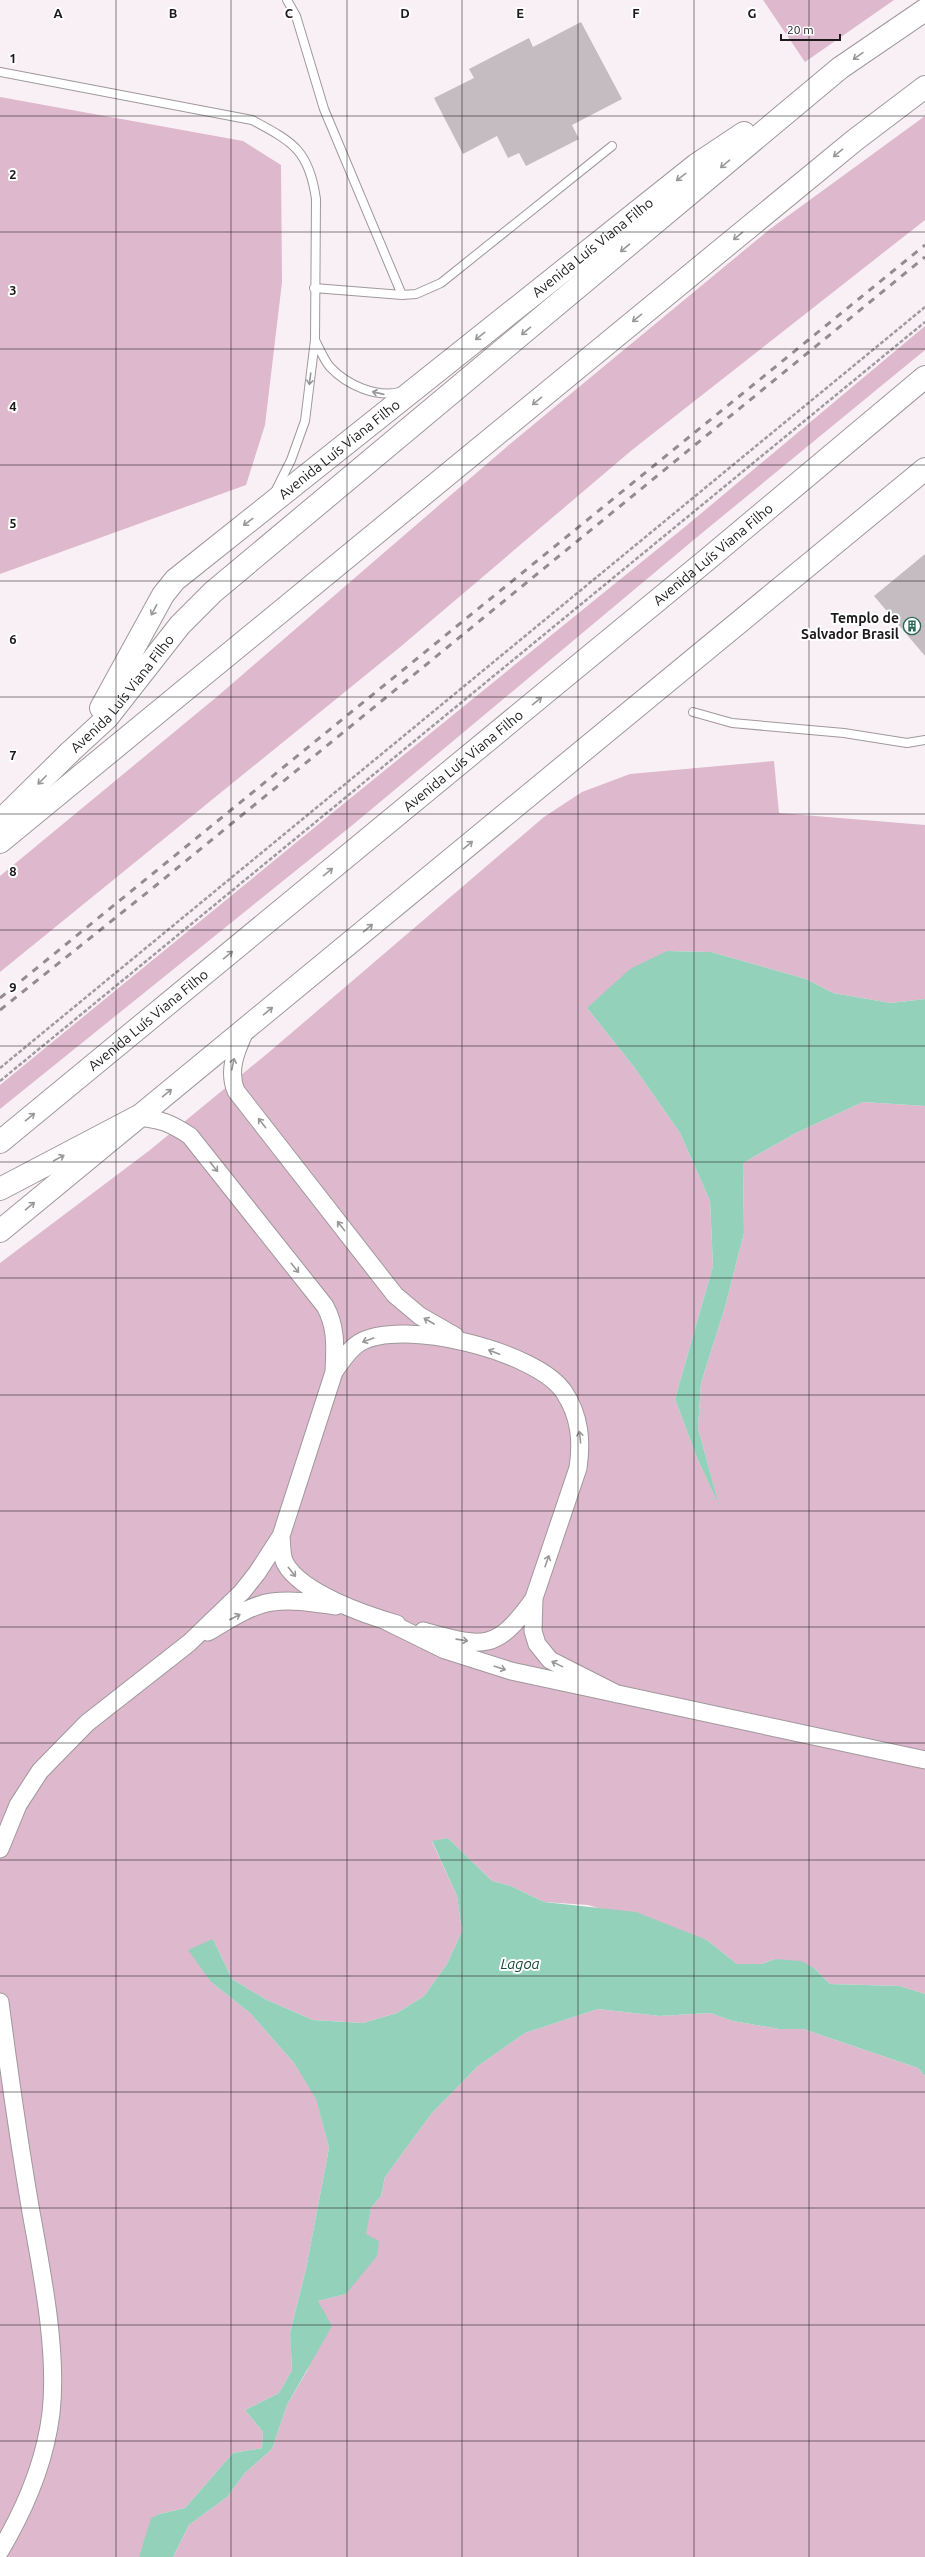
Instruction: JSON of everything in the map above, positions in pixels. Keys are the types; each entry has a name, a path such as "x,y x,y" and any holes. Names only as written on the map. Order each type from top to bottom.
{"main road":[{"name":"Avenida Luís Viana Filho","path":"70,753 104,703 163,595 175,580 696,165 925,10"},
{"name":"Avenida Luís Viana Filho","path":"70,753 108,718 180,624 214,592 840,68"},
{"path":"855,140 925,74"},
{"name":"Avenida Luís Viana Filho","path":"0,842 855,140 925,87"},
{"name":"Avenida Luís Viana Filho","path":"0,1142 709,558 925,377"},
{"path":"0,1231 925,469"},
{"path":"0,821 70,753"},
{"path":"0,1189 137,1117"}],"street":[{"path":"246,1029 236,1053 232,1071 236,1091 394,1295 420,1316 462,1340 541,1371 564,1391 578,1422 581,1449 578,1468 534,1598 517,1622 506,1633 495,1640 484,1642 461,1640 386,1621 353,1609 297,1579 285,1562 281,1536"},
{"path":"0,1849 18,1804 40,1771 87,1722 189,1643 242,1592 257,1573 281,1536 334,1372 336,1336 332,1318 325,1306 190,1136 172,1124 155,1119 137,1117"},
{"path":"334,1372 348,1351 371,1338 407,1333 462,1340"},
{"path":"534,1598 533,1631 543,1654 550,1660 617,1694"},
{"path":"189,1643 253,1608 271,1602 309,1602 353,1609"},
{"path":"386,1621 445,1650 511,1671 925,1760"},
{"path":"0,2002 45,2291 51,2364 51,2411 43,2452 34,2482 19,2520 0,2551"}],"lane":[{"path":"287,0 296,16 324,109 402,295"},
{"path":"0,72 252,120 277,133 303,154 313,177 317,224 314,288 315,340 305,421 291,460 266,509"},
{"path":"314,288 402,295 416,294 442,283 612,146"},
{"path":"315,340 330,367 370,392 387,395 416,387"},
{"path":"693,712 732,724 844,733 907,743 925,740"}],"path":[{"path":"0,1068 925,307"},
{"path":"0,1081 925,322"}],"shaded area":[{"path":"763,0 894,0 805,62"},
{"path":"0,97 243,141 281,165 282,282 265,425 246,485 0,574"},
{"path":"925,116 925,220 632,450 399,648 0,972 0,876 219,695 510,444 770,229"},
{"path":"925,326 925,350 696,538 355,823 0,1109 0,1085 686,526"},
{"path":"774,761 779,813 925,825 925,999 891,1003 833,993 806,979 711,952 667,951 587,1008 634,1067 680,1133 710,1201 713,1266 675,1399 697,1458 718,1502 698,1428 701,1383 725,1307 744,1233 743,1163 796,1133 863,1102 925,1106 925,1994 900,1986 830,1984 814,1968 775,1959 761,1964 737,1964 707,1940 588,1905 544,1902 511,1886 492,1881 448,1838 432,1842 457,1896 462,1931 447,1964 424,1996 397,2013 363,2023 313,2020 267,2000 232,1979 213,1939 211,1982 250,2013 294,2063 316,2098 329,2148 306,2269 290,2333 292,2370 279,2393 245,2410 263,2432 262,2448 233,2453 185,2508 160,2514 139,2557 0,2557 0,1263 150,1150 268,1053 544,817 582,792 630,774"},
{"path":"598,2009 660,2016 710,2013 733,2021 779,2029 803,2029 918,2068 925,2076 925,2557 173,2557 189,2525 227,2497 245,2473 272,2449 287,2405 308,2369 318,2301 346,2294 365,2234 371,2208 381,2196 385,2177 432,2113 478,2066 525,2033"}],"water":[{"path":"667,951 711,952 806,979 833,993 891,1003 925,999 925,1106 863,1102 796,1133 743,1163 744,1233 725,1307 701,1383 698,1428 719,1505 697,1458 675,1399 713,1266 710,1201 680,1133 634,1067 587,1008 630,969"},
{"name":"Lagoa","path":"448,1838 492,1881 511,1886 544,1902 636,1912 707,1940 737,1964 761,1964 775,1959 801,1961 814,1968 830,1984 900,1986 925,1994 925,2076 918,2068 803,2029 779,2029 733,2021 710,2013 660,2016 598,2009 525,2033 478,2066 432,2113 385,2177 381,2196 371,2208 366,2234 379,2241 377,2256 346,2294 318,2301 332,2326 287,2405 272,2449 245,2473 227,2497 189,2525 173,2557 139,2557 151,2518 160,2514 185,2508 233,2453 262,2448 263,2432 245,2410 279,2393 292,2370 290,2333 306,2269 329,2148 316,2099 294,2063 250,2013 211,1982 188,1950 213,1939 232,1979 267,2000 313,2020 363,2023 397,2013 424,1996 447,1964 462,1931 457,1896 432,1841"}],"building":[{"path":"581,22 622,99 572,125 579,139 526,166 519,153 508,158 497,136 463,154 434,98 474,78 469,69 529,38 533,47"},
{"name":"Templo de Salvador Brasil","path":"925,554 925,656 874,596"}],"railway":[{"path":"0,998 925,245"},
{"path":"0,1010 154,887 925,257"}],"place":[{"name":"Templo de Salvador Brasil","path":"912,626"}]}
